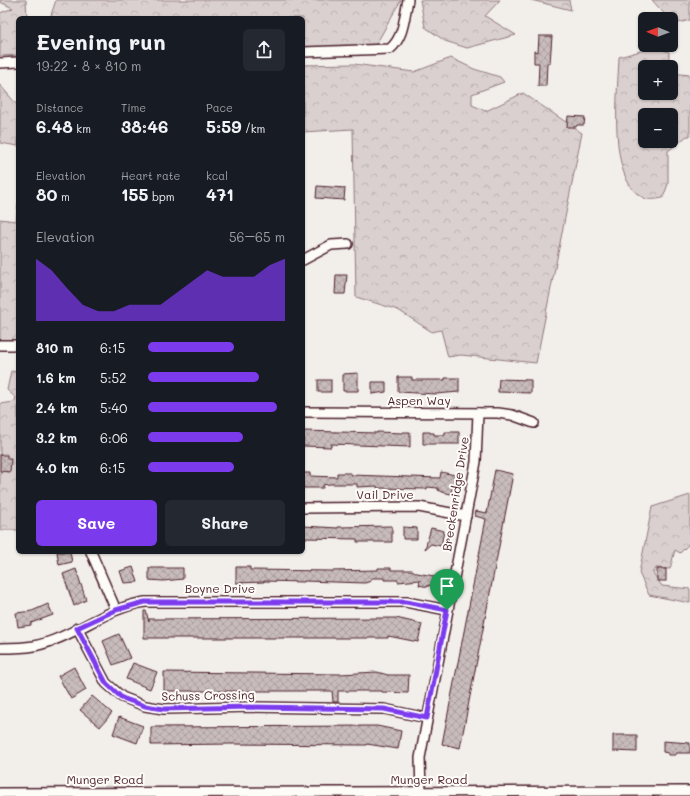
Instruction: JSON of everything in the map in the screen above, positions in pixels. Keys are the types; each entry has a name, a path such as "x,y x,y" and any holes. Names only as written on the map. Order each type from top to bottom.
{"street":[{"path":"305,52 390,50 401,35 408,0"},
{"path":"0,63 16,62"},
{"path":"305,259 331,244 348,244"},
{"path":"0,346 16,346"},
{"name":"Aspen Way","path":"305,412 504,413 534,423"},
{"name":"Breckenridge Drive","path":"421,792 420,758 476,462 478,413"},
{"name":"Vail Drive","path":"305,508 419,507 466,516"},
{"path":"92,554 116,610"},
{"name":"Boyne Drive","path":"0,648 35,646 133,603 168,601 406,602 447,610"},
{"name":"Schuss Crossing","path":"77,628 106,683 122,698 145,706 164,709 250,707 384,709 427,718"},
{"name":"Munger Road","path":"0,793 690,791"}],"green space":[{"path":"0,0 26,0 27,16 16,16 16,55 0,56 0,42 2,42 0,40 0,13 13,8 0,2"},
{"path":"56,0 401,0 374,48 305,50 305,16 51,16"},
{"path":"420,0 500,0 485,16 516,35 467,48 445,41 425,27"},
{"path":"531,0 569,0 571,10"},
{"path":"652,0 690,0 690,20 678,23 678,12 663,12"},
{"path":"638,52 669,52 669,60 638,60 638,100 678,100 678,74 690,75 690,136 687,136 678,143 678,108 638,108 638,148 672,148 668,151 668,184 663,198 650,199 642,197 631,187 624,172 619,153 617,111 619,57"},
{"path":"451,58 474,69 500,77 504,82 472,94 472,105 486,111 523,93 582,133 536,363 461,355 448,357 441,330 432,332 398,310 356,297 353,129 305,132 305,65 354,64 414,72"},
{"path":"0,85 16,104 16,146 0,143"},
{"path":"0,219 16,221 16,341 0,343"},
{"path":"11,371 16,372 16,398 7,390"},
{"path":"16,398 16,530 0,530 0,404 14,402"},
{"path":"690,495 690,543 680,553 675,550 670,569 656,568 653,573 662,586 690,589 690,603 649,595 639,573 652,507"}],"building":[{"path":"539,36 552,36 550,63 547,63 546,86 538,86 539,63 534,63 534,51 538,52"},
{"path":"568,116 585,117 584,125 567,127"},
{"path":"317,186 345,188 344,200 316,198"},
{"path":"336,275 347,275 345,294 335,294"},
{"path":"358,373 358,391 343,391 343,374"},
{"path":"398,377 412,377 412,380 445,380 445,378 459,378 459,392 436,394 398,392"},
{"path":"499,379 531,380 531,393 498,392"},
{"path":"318,380 331,380 331,392 318,392"},
{"path":"372,382 386,382 386,392 372,394"},
{"path":"305,431 377,433 410,432 410,447 331,444 331,447 305,446"},
{"path":"423,432 434,433 434,435 445,435 445,432 459,432 459,444 423,444"},
{"path":"0,455 7,455 7,459 11,459 10,472 0,471"},
{"path":"495,470 513,474 460,748 442,744 486,519 475,516 476,511 487,513"},
{"path":"441,472 455,475 451,494 442,492 438,490 438,488 377,488 377,486 357,487 357,484 330,484 323,485 323,488 305,488 305,473 310,473 310,476 337,477 337,473 351,473 351,475 440,478"},
{"path":"305,526 338,528 392,526 392,542 357,542 357,539 305,538"},
{"path":"403,527 417,528 417,539 403,539"},
{"path":"431,528 444,531 441,546 431,544 425,549"},
{"path":"57,554 70,554 72,562 59,565"},
{"path":"133,567 138,582 124,583 120,571"},
{"path":"236,567 250,567 250,570 331,571 378,570 378,568 391,568 391,570 412,570 417,573 434,576 432,586 428,585 428,587 419,585 420,580 398,582 398,580 384,580 384,578 371,578 371,581 365,583 264,581 236,583"},
{"path":"149,568 183,568 183,579 163,581 149,580"},
{"path":"76,569 86,600 74,606 63,574"},
{"path":"657,569 666,569 666,581 657,581"},
{"path":"48,604 53,615 31,623 31,625 18,627 16,613 32,611"},
{"path":"144,611 146,611 149,622 149,619 396,618 422,624 418,642 388,636 388,638 144,638"},
{"path":"119,634 130,658 113,665 103,641"},
{"path":"133,663 157,672 150,689 126,679"},
{"path":"74,667 86,690 71,699 58,676"},
{"path":"164,672 340,674 377,672 388,675 409,675 408,693 382,691 338,691 338,702 333,702 332,691 164,691"},
{"path":"92,696 112,713 100,727 80,710"},
{"path":"119,717 143,726 137,743 113,734"},
{"path":"377,726 401,731 398,749 367,744 151,745 151,727"},
{"path":"613,735 637,735 637,752 613,751"},
{"path":"663,741 690,743 690,753 676,753 676,755 668,755 668,753 663,752"}],"route":[{"path":"145,602 406,602 447,610 427,718 384,709 250,707 155,709 122,698 106,683 77,628 133,603 145,602"}]}
